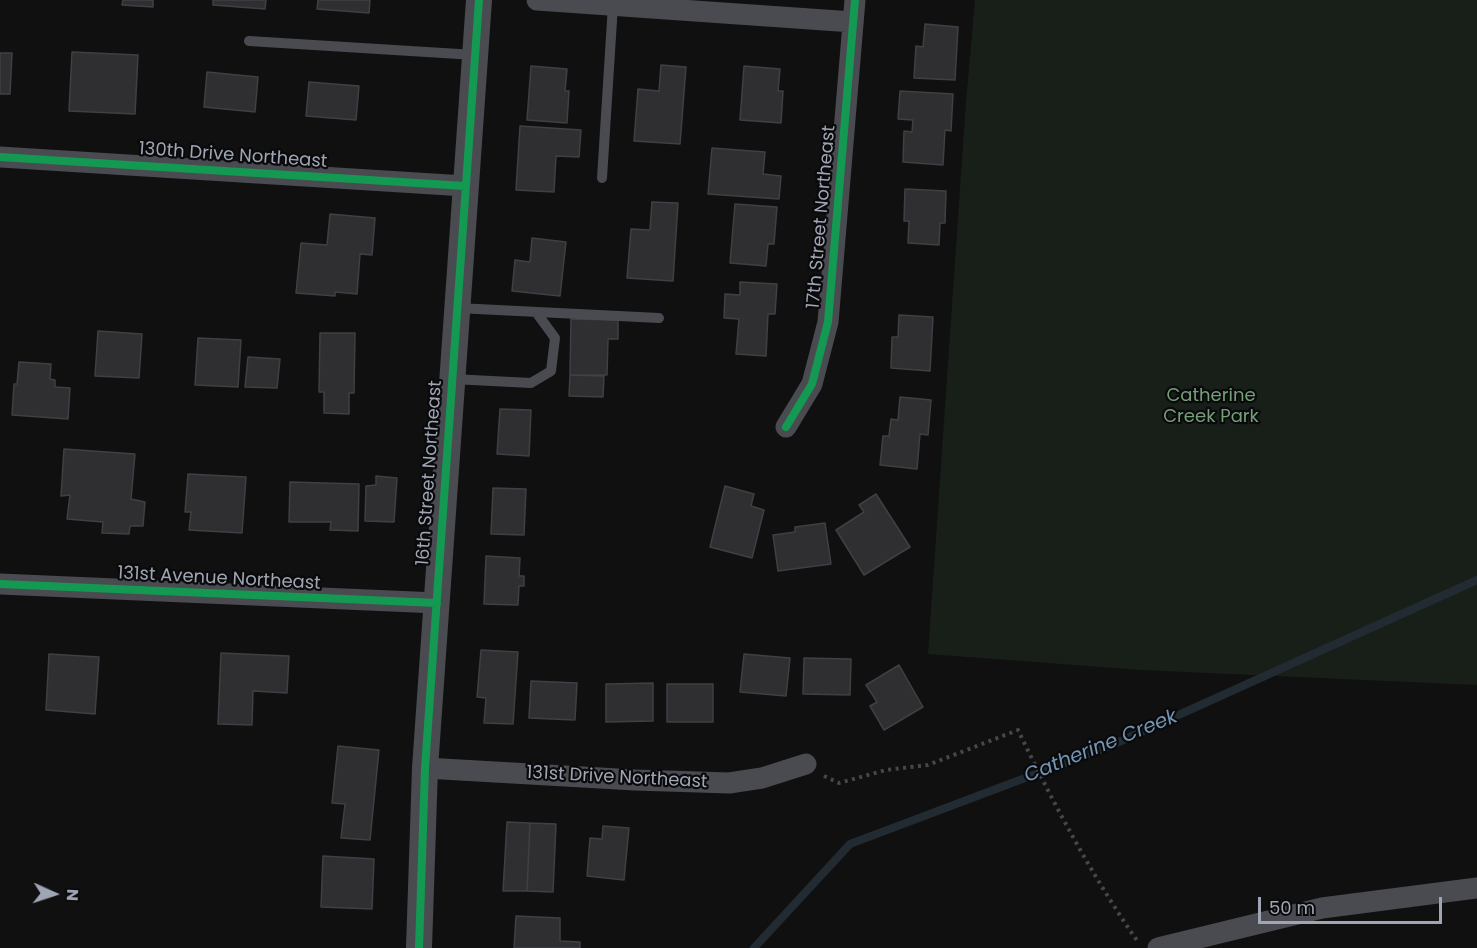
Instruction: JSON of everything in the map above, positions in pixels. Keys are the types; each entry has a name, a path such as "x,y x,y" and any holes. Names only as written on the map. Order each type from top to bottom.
{"street":[{"name":"16th Street Northeast","path":"419,948 425,768 479,0"},
{"path":"537,0 853,22"},
{"name":"17th Street Northeast","path":"786,427 812,384 828,322 855,0"},
{"name":"130th Drive Northeast","path":"0,157 465,186"},
{"name":"131st Avenue Northeast","path":"0,584 436,603"},
{"name":"131st Drive Northeast","path":"425,768 729,783 762,778 806,764"},
{"path":"1158,948 1322,908 1477,888"}],"lane":[{"path":"602,178 613,5"},
{"path":"249,42 475,55"},
{"path":"457,308 659,318"},
{"path":"452,379 531,382 551,371 555,338 536,312"}],"path":[{"path":"806,764 839,783 886,770 928,765 1018,730 1051,799 1122,920 1142,948"}],"green space":[{"name":"Catherine Creek Park","path":"975,0 1477,0 1477,685 1141,670 928,654"}],"building":[{"path":"123,0 153,0 153,7 122,5"},
{"path":"213,0 266,0 265,9 213,5"},
{"path":"318,0 370,0 369,13 317,9"},
{"path":"925,24 958,27 955,80 914,78 916,46 923,47"},
{"path":"72,52 138,55 135,114 69,111"},
{"path":"0,53 12,53 10,94 0,94"},
{"path":"661,65 686,67 680,144 634,141 638,89 659,91"},
{"path":"531,66 567,69 565,91 569,91 567,123 527,120"},
{"path":"744,66 780,69 778,91 783,91 781,123 740,120"},
{"path":"207,72 258,77 255,112 204,107"},
{"path":"309,82 359,86 356,120 306,116"},
{"path":"900,91 953,94 951,131 945,130 943,165 903,162 904,131 912,132 913,120 898,119"},
{"path":"520,126 581,130 579,157 556,156 554,192 516,190"},
{"path":"712,148 765,152 763,174 781,176 779,199 708,194"},
{"path":"905,189 946,191 945,223 940,223 939,245 908,243 909,221 904,221"},
{"path":"652,202 678,203 673,281 627,278 631,229 650,230"},
{"path":"735,204 777,207 774,244 768,244 766,266 730,263"},
{"path":"330,214 375,218 372,255 360,254 357,294 335,292 335,296 296,293 301,243 327,245"},
{"path":"532,238 566,242 560,296 512,291 515,260 530,262"},
{"path":"740,282 777,284 775,314 768,314 766,356 736,354 739,319 724,318 725,294 740,295"},
{"path":"899,315 933,317 930,371 891,368 892,337 898,337"},
{"path":"571,319 618,320 618,339 608,339 607,375 570,375"},
{"path":"98,331 142,334 139,378 95,376"},
{"path":"320,333 355,333 354,393 349,393 349,414 324,413 324,392 319,392"},
{"path":"198,338 241,340 238,387 195,385"},
{"path":"248,357 280,359 277,388 245,387"},
{"path":"19,362 51,364 50,379 55,380 55,387 70,388 68,419 12,415 14,384 17,384"},
{"path":"570,375 604,376 603,397 569,396"},
{"path":"900,397 931,400 928,435 920,434 917,469 880,465 883,436 889,436 891,419 898,420"},
{"path":"500,409 531,410 529,456 497,454"},
{"path":"64,449 135,454 131,499 145,502 143,526 130,526 129,534 102,533 103,522 67,519 70,495 61,496"},
{"path":"188,474 246,477 242,533 189,530 191,512 185,512"},
{"path":"376,476 397,478 394,522 365,521 366,486 376,485"},
{"path":"290,482 359,484 358,531 330,530 331,522 289,522"},
{"path":"725,486 754,494 751,506 764,510 752,558 710,547"},
{"path":"493,488 526,489 524,535 491,534"},
{"path":"876,494 910,547 864,575 836,530 864,512 859,505"},
{"path":"825,523 831,564 778,571 773,535 795,532 795,527"},
{"path":"486,556 520,558 519,576 524,576 524,586 519,586 518,605 484,604"},
{"path":"481,650 518,652 513,724 484,723 486,698 477,697"},
{"path":"221,653 289,656 287,693 253,691 252,725 218,724"},
{"path":"49,654 99,657 95,714 46,710"},
{"path":"744,654 790,658 786,696 740,692"},
{"path":"804,658 851,659 850,695 803,694"},
{"path":"899,665 923,707 884,730 870,706 877,702 866,685"},
{"path":"531,681 577,683 575,720 529,718"},
{"path":"653,683 653,721 606,722 606,684"},
{"path":"667,684 713,684 713,722 667,722"},
{"path":"338,746 379,750 370,840 341,838 345,804 332,803"},
{"path":"507,822 530,823 527,891 503,891"},
{"path":"530,823 556,824 553,892 527,891"},
{"path":"603,826 629,828 624,880 587,876 590,838 602,839"},
{"path":"323,856 374,859 372,909 321,907"},
{"path":"516,916 560,918 560,941 580,942 580,948 514,948"}],"waterway":[{"name":"Catherine Creek","path":"754,948 850,844 1110,746 1477,580"}],"cycle path":[{"path":"419,948 425,768 479,0"},
{"path":"786,427 812,384 828,322 855,0"},
{"path":"0,157 465,186"},
{"path":"0,584 437,603"}]}
